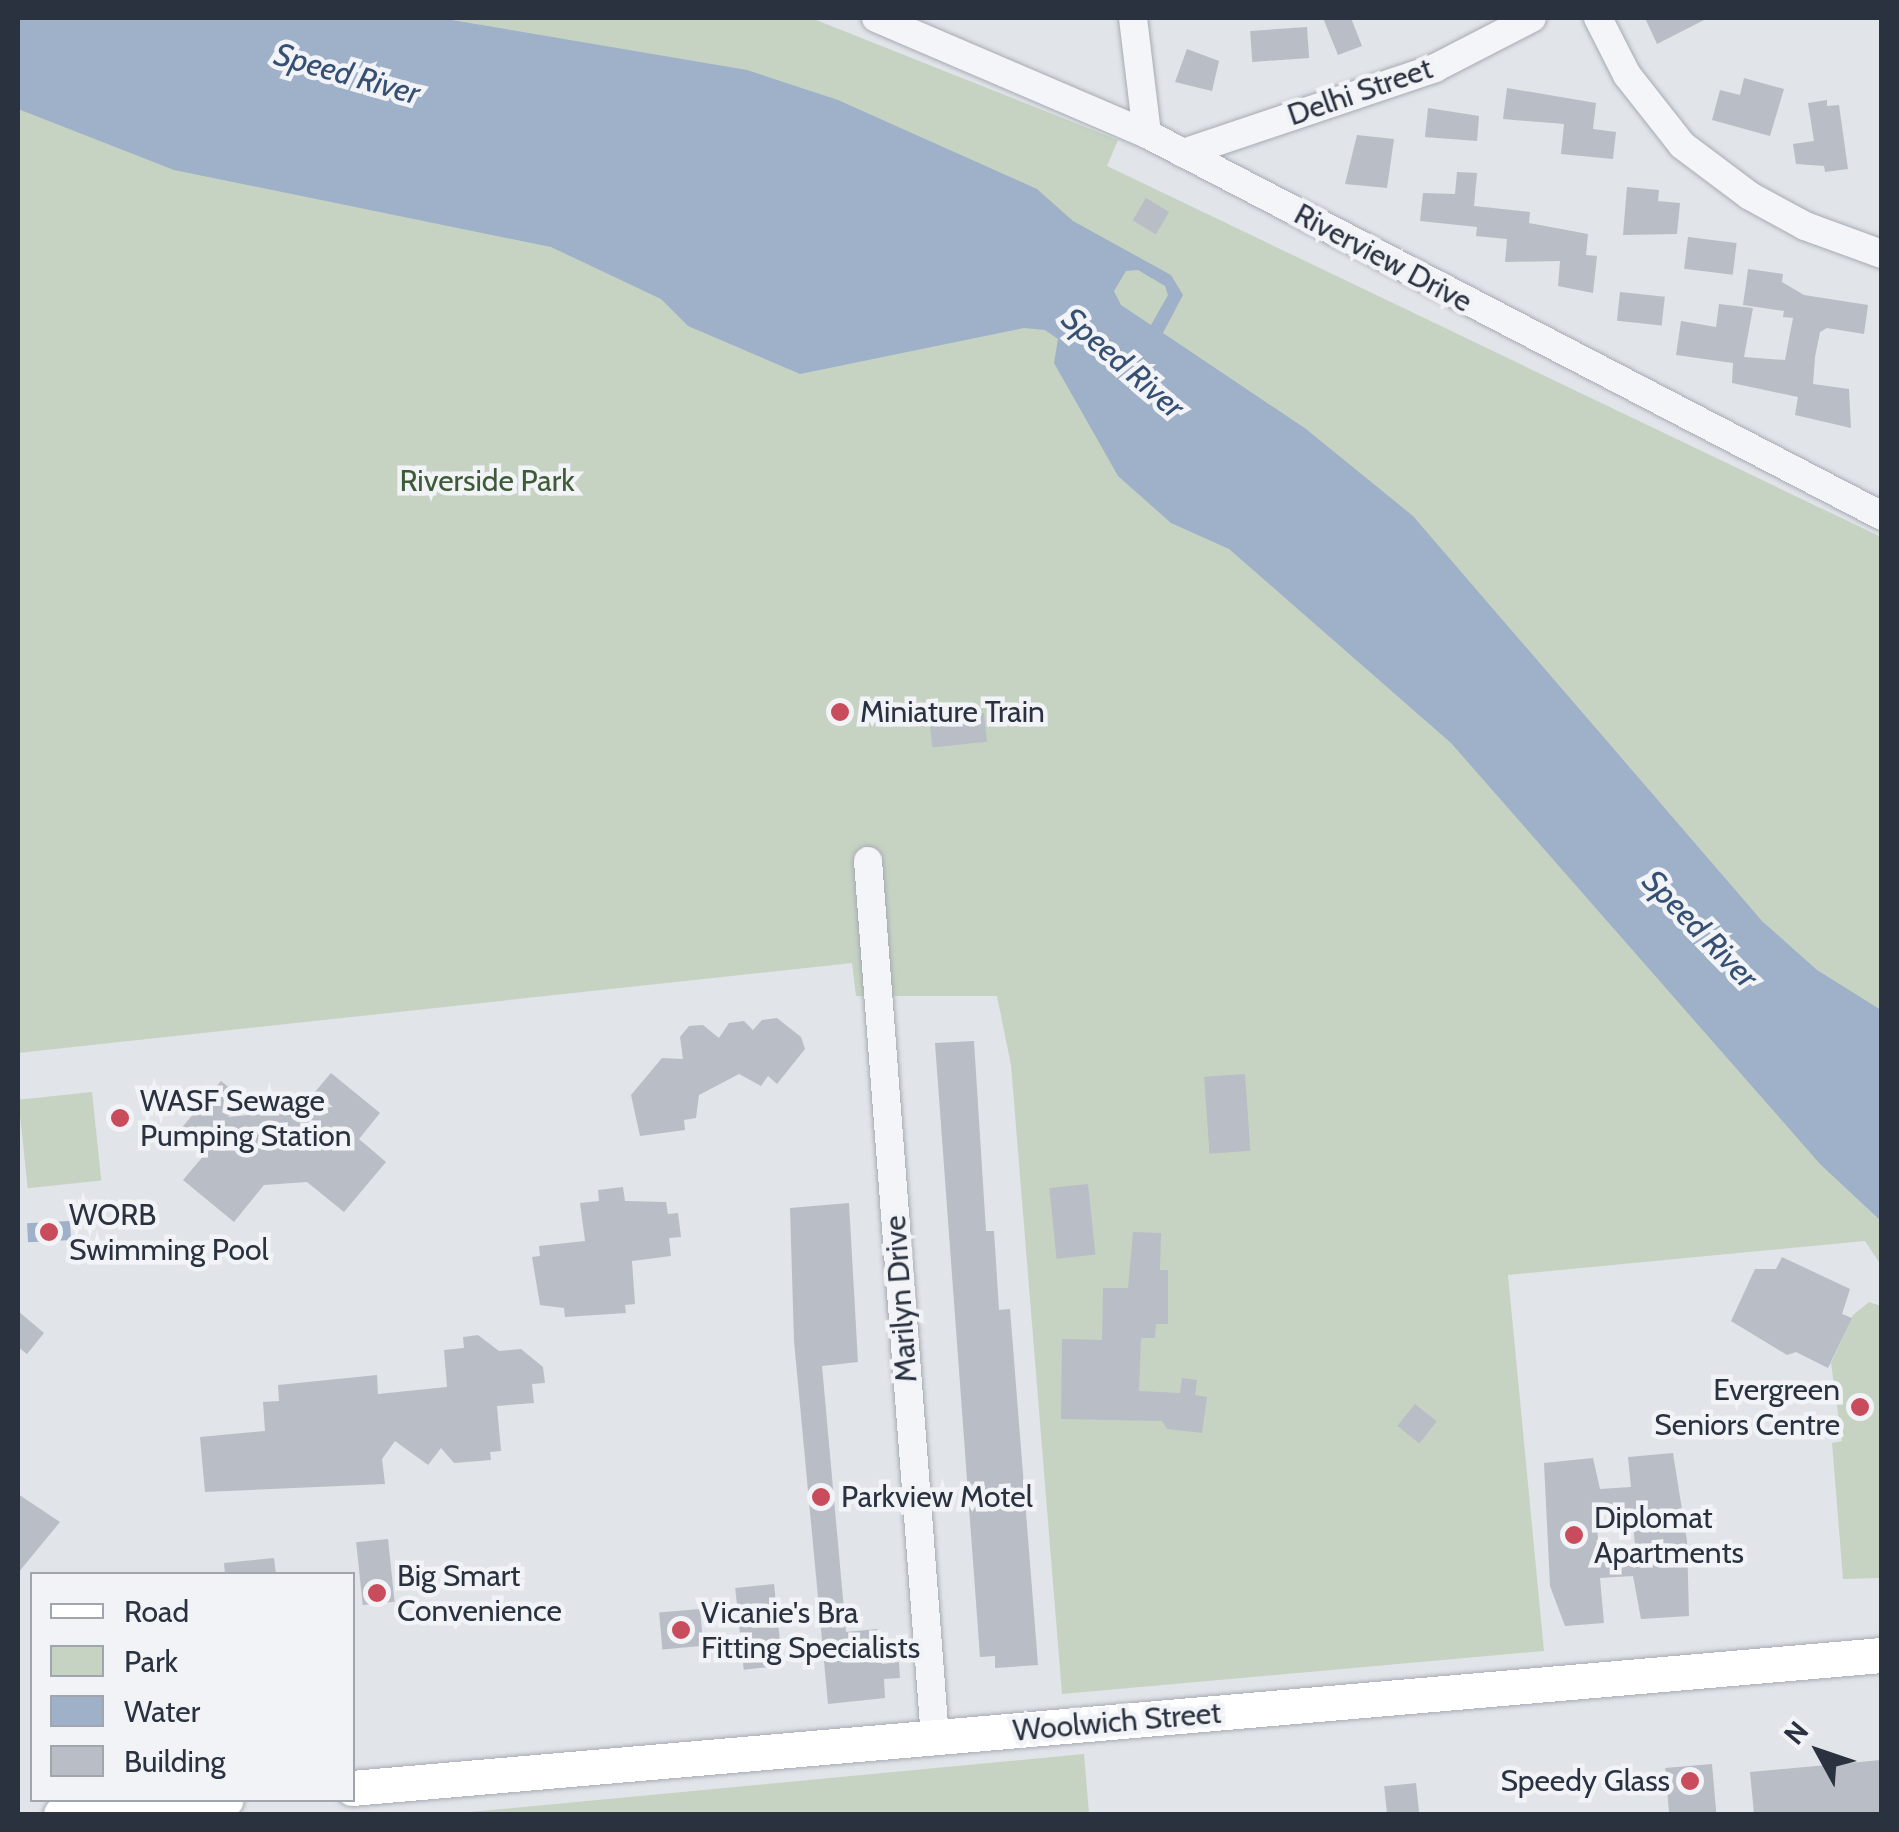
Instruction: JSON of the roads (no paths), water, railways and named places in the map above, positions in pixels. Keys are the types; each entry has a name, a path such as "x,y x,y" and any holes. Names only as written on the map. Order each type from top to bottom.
{"main road":[{"name":"Woolwich Street","path":"355,1788 1882,1655"},
{"path":"62,1814 202,1802"}],"street":[{"name":"Riverview Drive","path":"876,18 1146,134 1882,516"},
{"path":"1133,18 1146,134"},
{"name":"Delhi Street","path":"1183,154 1435,68 1532,18"},
{"path":"1598,18 1627,75 1682,145 1764,204 1882,254"},
{"name":"Marilyn Drive","path":"868,861 935,1737"}],"water":[{"name":"Speed River","path":"18,18 440,18 747,70 838,100 1037,189 1073,221 1171,275 1183,295 1163,333 1306,429 1413,516 1762,921 1817,970 1881,1010 1881,1221 1820,1164 1451,743 1229,549 1171,523 1118,476 1054,363 1058,339 1045,330 1024,328 800,374 688,326 661,299 551,247 174,170 18,109","holes":["1138,270 1165,286 1168,295 1151,325 1121,305 1114,291 1126,271"]},
{"name":"WORB Swimming Pool","path":"70,1221 71,1240 28,1242 27,1223"}],"place":[{"name":"Miniature Train","path":"840,712"},
{"name":"WASF Sewage Pumping Station","path":"120,1118"},
{"name":"WORB Swimming Pool","path":"49,1232"},
{"name":"Evergreen Seniors Centre","path":"1860,1407"},
{"name":"Parkview Motel","path":"821,1497"},
{"name":"Diplomat Apartments","path":"1574,1535"},
{"name":"Big Smart Convenience","path":"377,1593"},
{"name":"Vicanie's Bra Fitting Specialists","path":"681,1630"},
{"name":"Speedy Glass","path":"1690,1781"}],"park label":[{"name":"Riverside Park","path":"487,481"}]}
